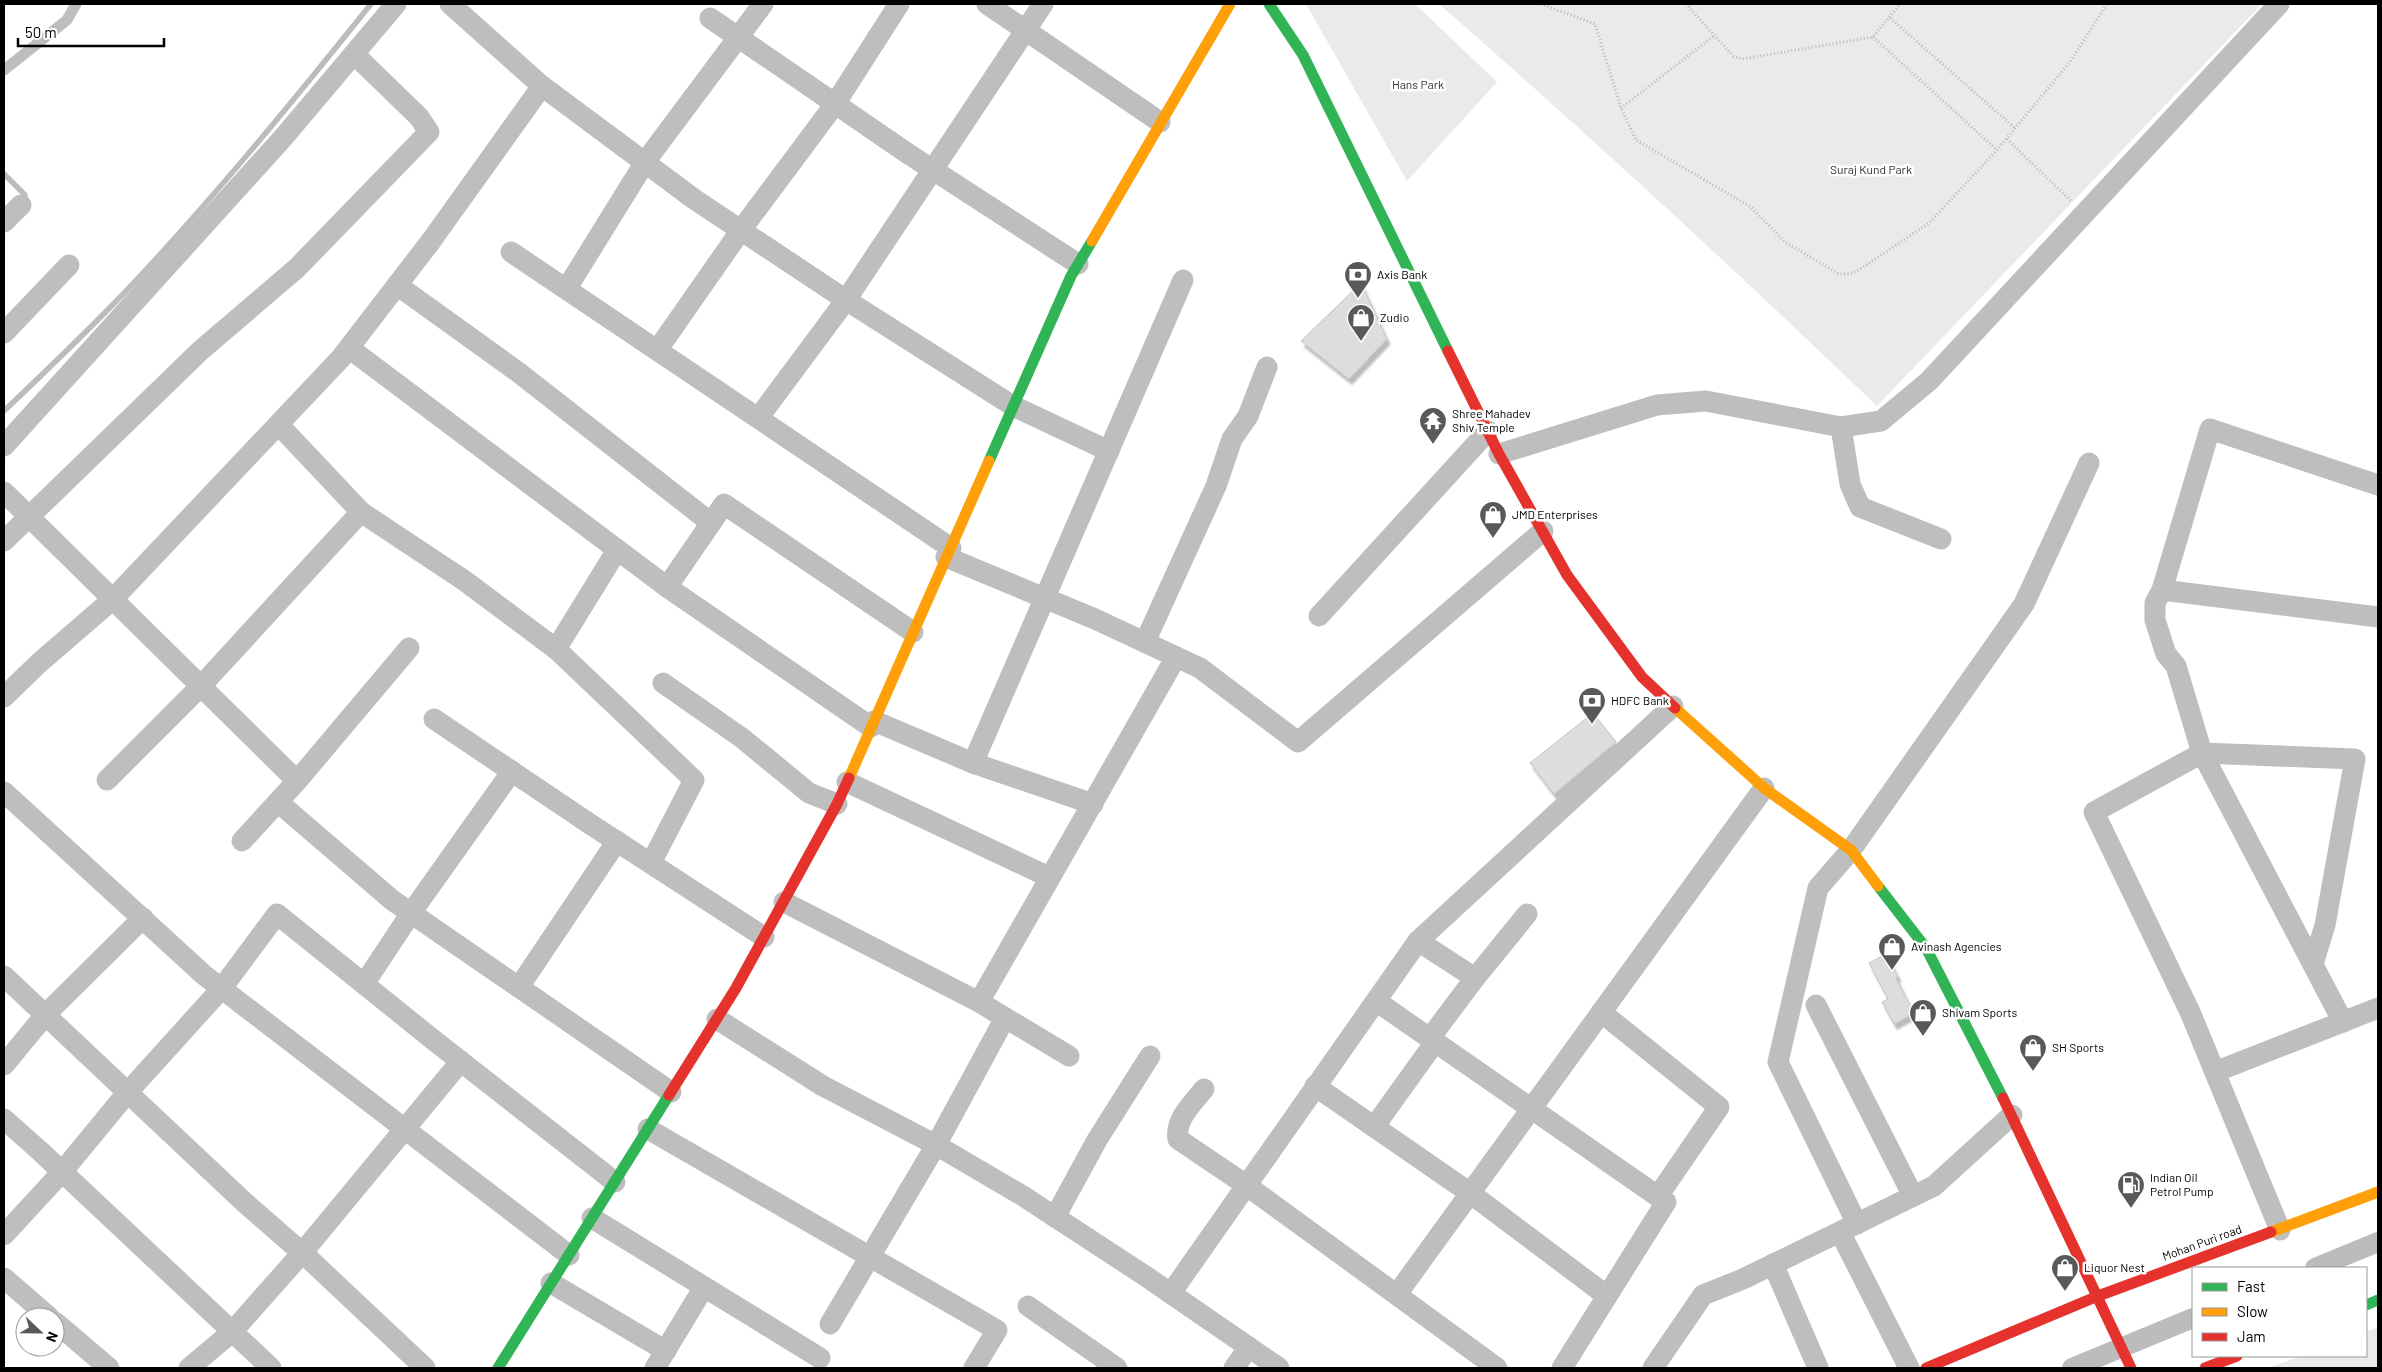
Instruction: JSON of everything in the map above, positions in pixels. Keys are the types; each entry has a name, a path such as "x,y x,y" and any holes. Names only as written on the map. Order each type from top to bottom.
{"street":[{"path":"4,446 282,139 396,4"},
{"path":"450,4 542,86 741,230 846,300 1013,406 1109,451"},
{"path":"567,288 645,162 763,4"},
{"path":"658,349 741,230 835,104 899,4"},
{"path":"987,4 1160,122"},
{"path":"759,417 846,300 1024,29 1043,4"},
{"path":"498,1368 717,1019 837,804 1078,264 1230,4"},
{"path":"1269,4 1303,55 1499,454 1567,575 1642,677 1718,749 1764,788 1851,850 1926,948 1962,1014 2012,1115 2131,1368"},
{"path":"1499,454 1657,405 1706,400 1841,427 1881,421 1930,381 2279,4"},
{"path":"710,18 932,169 1078,264"},
{"path":"4,541 200,352 297,268 429,132 419,117 354,54"},
{"path":"4,697 40,662 112,600 279,425 349,348 542,86"},
{"path":"4,222 21,204"},
{"path":"511,252 759,417 948,553 1200,668 1298,742 1543,531"},
{"path":"4,333 69,265"},
{"path":"973,762 1183,280"},
{"path":"397,285 518,372 711,523"},
{"path":"349,348 667,587 873,724 973,762 1093,804"},
{"path":"1145,642 1216,486 1232,439 1248,416 1267,367"},
{"path":"279,425 361,512 465,581 556,649 694,780 651,863"},
{"path":"1841,427 1850,484 1860,507 1941,539"},
{"path":"2343,1022 2202,753 2176,666 2166,654 2155,620 2155,604 2162,590 2210,429 2378,485"},
{"path":"1319,616 1488,431"},
{"path":"1909,1368 1778,1062 1818,888 1851,850 2024,604 2089,463"},
{"path":"4,492 297,781"},
{"path":"667,587 724,504 913,632"},
{"path":"107,780 200,686 361,512"},
{"path":"556,649 617,550"},
{"path":"2162,590 2378,617"},
{"path":"242,841 297,781 410,648"},
{"path":"979,1002 1176,657"},
{"path":"662,683 742,738 809,793 837,804"},
{"path":"1171,1293 1418,942 1673,706"},
{"path":"434,719 764,937"},
{"path":"2280,1230 2190,1012 2094,812 2202,753 2354,759 2325,925 2313,964"},
{"path":"364,984 411,913 512,771"},
{"path":"847,782 1049,877"},
{"path":"1397,1294 1764,788"},
{"path":"4,792 204,975 569,1256"},
{"path":"278,802 392,900 671,1092"},
{"path":"518,987 617,841"},
{"path":"784,902 979,1002 1069,1056"},
{"path":"4,1235 62,1172 128,1093 222,988 277,914 461,1062 615,1182"},
{"path":"1374,1127 1475,978 1528,914"},
{"path":"4,1065 46,1015 143,918"},
{"path":"1418,942 1475,978"},
{"path":"4,976 244,1202 302,1253 425,1368"},
{"path":"1376,1001 1666,1202 1562,1368"},
{"path":"1816,1005 1913,1196"},
{"path":"2215,1072 2378,1008"},
{"path":"1601,1012 1719,1107 1658,1196"},
{"path":"830,1324 936,1145 1005,1018"},
{"path":"717,1019 823,1086 936,1145 1055,1217 1171,1293 1279,1368"},
{"path":"1055,1217 1097,1140 1150,1056"},
{"path":"189,1368 232,1332 302,1253 461,1062"},
{"path":"1316,1086 1470,1193 1607,1296"},
{"path":"1204,1089 1176,1129 1178,1138 1246,1185 1497,1368"},
{"path":"1653,1368 1703,1295 1773,1264 1934,1186 2012,1115"},
{"path":"4,1119 271,1368"},
{"path":"648,1129 870,1255 997,1330 974,1368"},
{"name":"Mohan Puri road","path":"1926,1368 2098,1296 2378,1192"},
{"path":"592,1218 820,1358"},
{"path":"1773,1264 1818,1368"},
{"path":"4,1279 37,1307"},
{"path":"551,1283 661,1360 704,1287"},
{"path":"1028,1306 1116,1368"},
{"path":"65,1331 109,1368"},
{"path":"1234,1368 1249,1347"},
{"path":"2204,1368 2234,1357"}],"lane":[{"path":"4,70 67,20 76,4"}],"path":[{"path":"1541,4 1595,24 1621,108 1636,140 1751,207 1785,242 1840,274 1849,274 1859,270 1928,223 1997,150 2070,62 2107,4"},
{"path":"1686,4 1733,56 1742,59 1873,37 1900,4"},
{"path":"1890,18 2015,128"},
{"path":"1621,108 1715,35"},
{"path":"1873,37 1997,150"},
{"path":"2007,138 2071,202"}],"green space":[{"name":"Hans Park","path":"1306,4 1415,4 1497,82 1407,181"},
{"name":"Suraj Kund Park","path":"1439,4 2262,4 1877,406 1660,202"},
{"path":"2378,1327 2378,1368 2268,1368 2298,1357 2367,1357 2367,1332"}],"building":[{"path":"1361,283 1387,339 1349,379 1301,341"},
{"path":"1593,713 1616,742 1554,794 1530,763"},
{"path":"1886,954 1914,1013 1894,1024 1882,1002 1888,999 1869,963"}],"waterway":[{"path":"4,411 98,320 160,255 252,149 371,4"},
{"path":"4,174 25,195"},
{"path":"2317,1267 2378,1242"},
{"path":"2072,1368 2192,1318"}],"traffic: fast":[{"path":"1269,4 1303,55 1448,351"},
{"path":"989,461 1071,276 1092,241"},
{"path":"1878,886 1926,948 2003,1098"},
{"path":"498,1368 669,1095"},
{"path":"2367,1305 2378,1300"}],"traffic: slow":[{"path":"1092,241 1230,4"},
{"path":"849,778 989,461"},
{"path":"1675,708 1764,788 1851,850 1878,886"},
{"path":"2271,1232 2378,1192"}],"traffic: jam":[{"path":"1448,351 1499,454 1567,575 1642,677 1675,708"},
{"path":"669,1095 736,988 837,804 849,778"},
{"path":"2003,1098 2131,1368"},
{"path":"1926,1368 2098,1296 2271,1232"},
{"path":"2205,1368 2234,1357"}],"place":[{"name":"Axis Bank","path":"1358,299"},
{"name":"Zudio","path":"1361,342"},
{"name":"Shree Mahadev Shiv Temple","path":"1433,445"},
{"name":"JMD Enterprises","path":"1493,539"},
{"name":"HDFC Bank","path":"1592,725"},
{"name":"Avinash Agencies","path":"1892,971"},
{"name":"Shivam Sports","path":"1923,1037"},
{"name":"SH Sports","path":"2033,1072"},
{"name":"Indian Oil Petrol Pump","path":"2131,1209"},
{"name":"Liquor Nest","path":"2065,1292"}]}
